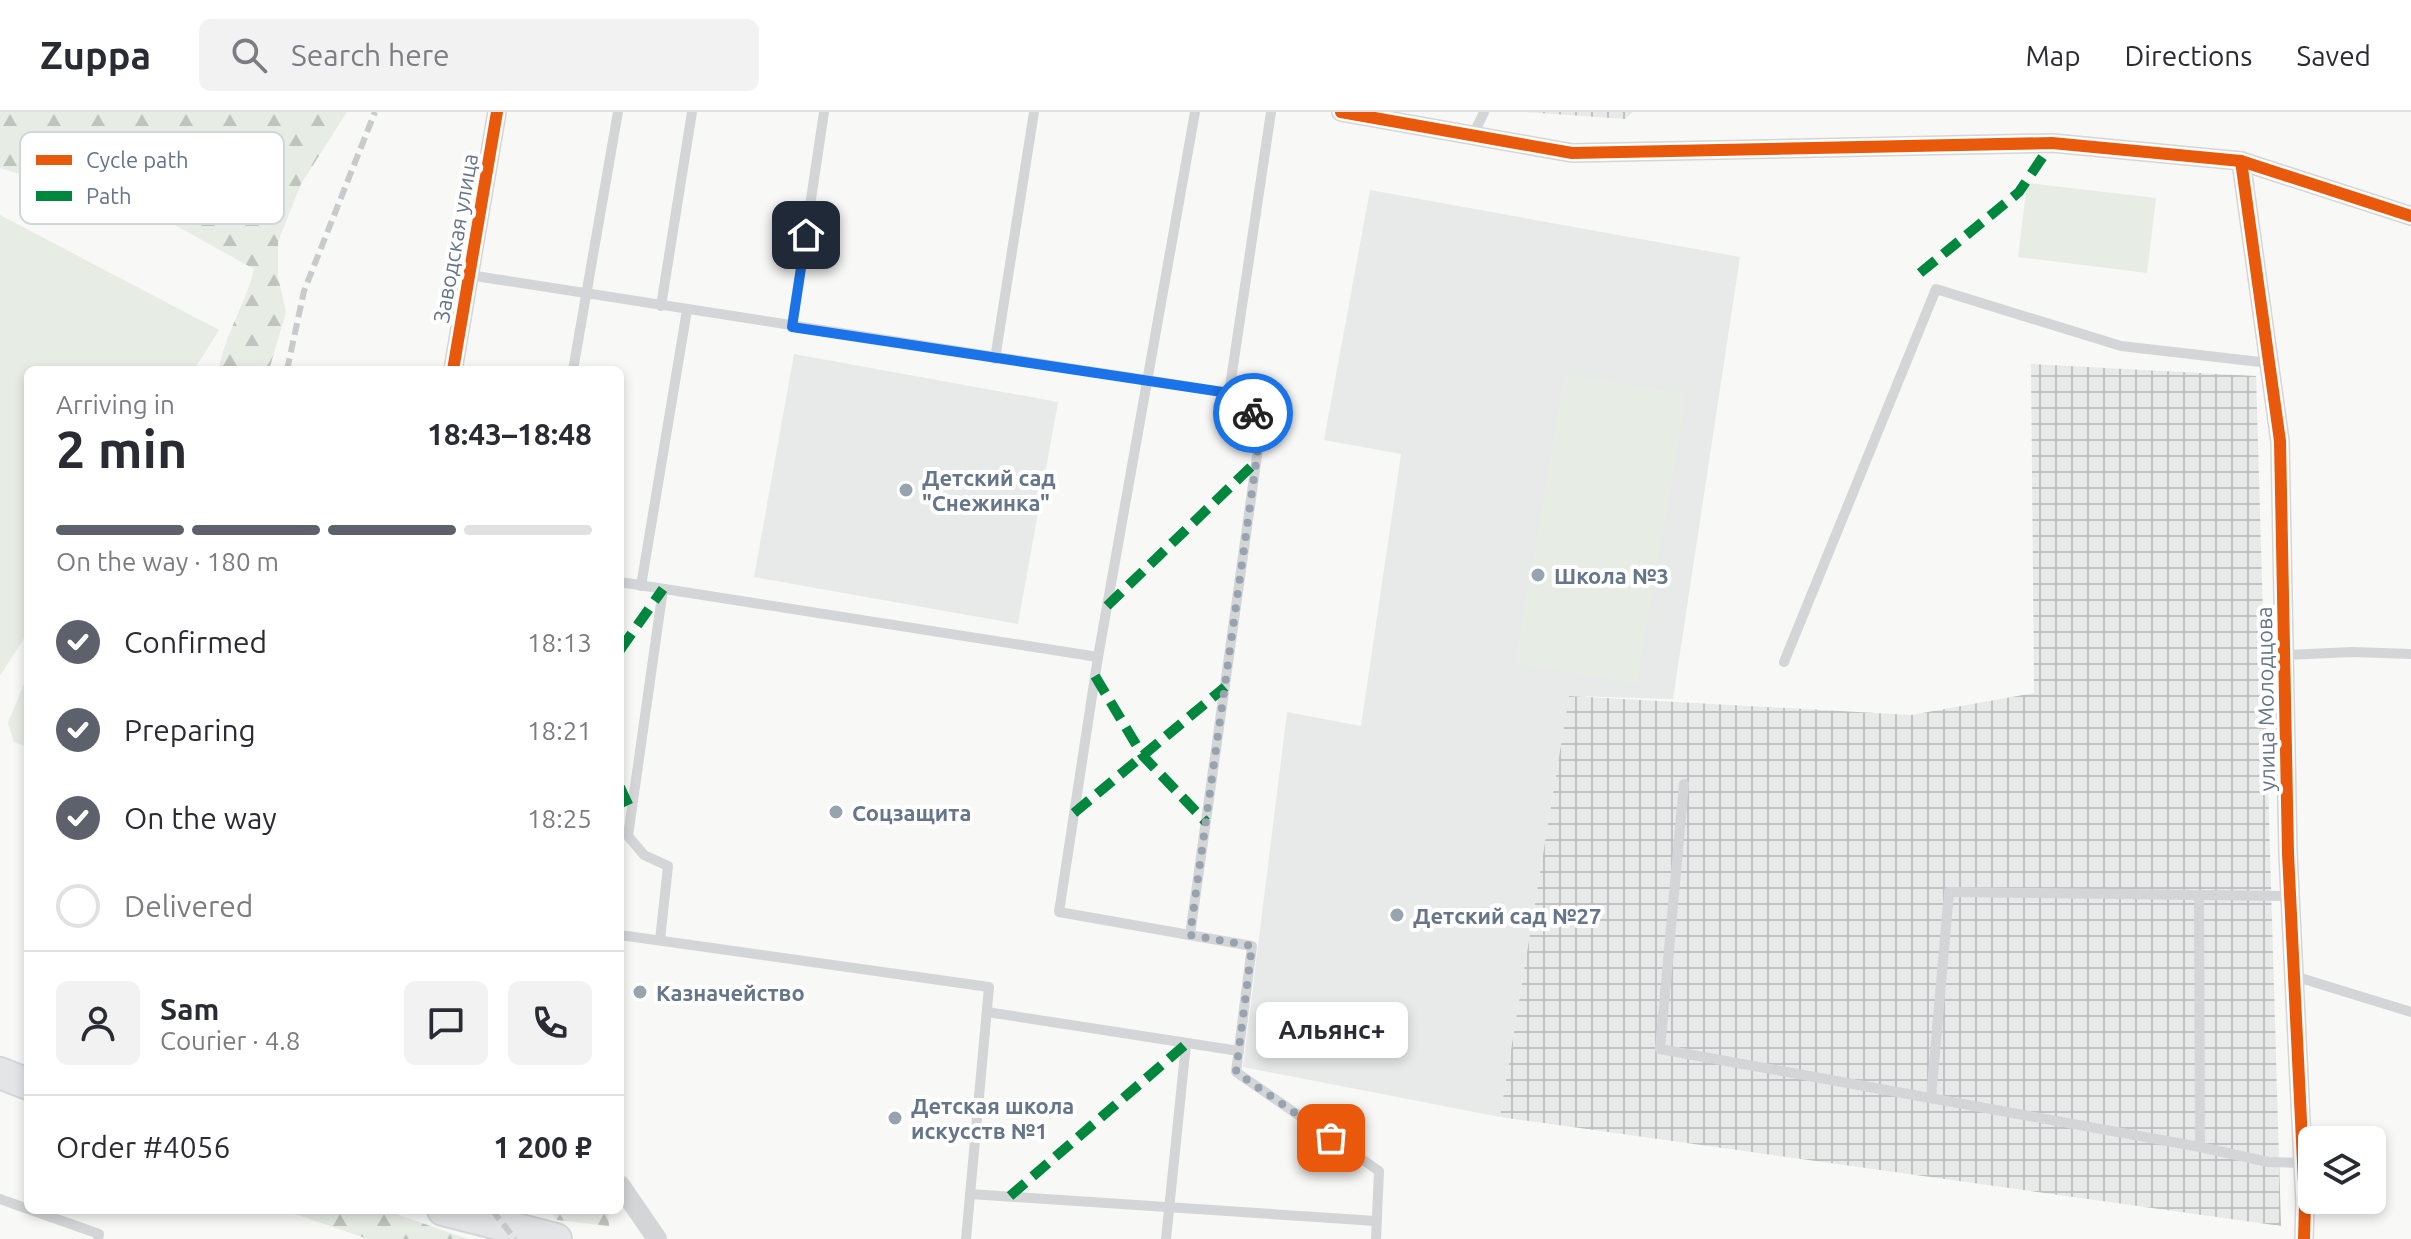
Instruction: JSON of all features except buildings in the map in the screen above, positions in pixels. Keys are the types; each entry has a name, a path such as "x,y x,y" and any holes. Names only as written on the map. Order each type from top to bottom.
{"main road":[{"path":"0,1073 24,1082"},
{"path":"459,1214 556,1239"}],"street":[{"name":"Заводская улица","path":"454,366 497,112"},
{"path":"1341,112 1572,153 2052,143 2241,161 2411,216"},
{"name":"улица Молодцова","path":"2241,161 2280,441 2290,896 2301,1126"},
{"path":"624,1191 657,1239"},
{"name":"улица Молодцова","path":"2304,1214 2304,1239"}],"lane":[{"path":"574,366 618,112"},
{"path":"661,306 692,112"},
{"path":"792,327 824,112"},
{"path":"995,359 1034,112"},
{"path":"1195,112 1098,657 1059,912 1252,946 1236,1072 1379,1171 1376,1239"},
{"path":"1229,393 1271,112"},
{"path":"1473,135 1484,112"},
{"path":"469,275 1147,383 1229,393 1262,420 1190,935"},
{"path":"1784,662 1936,289 2121,346 2269,363"},
{"path":"641,586 687,310"},
{"path":"624,583 1098,657"},
{"path":"660,940 668,866 644,855 628,836 663,589"},
{"path":"2284,655 2352,652 2411,654"},
{"path":"1684,784 1660,1049 2268,1162 2298,1163"},
{"path":"1931,1098 1949,892 2290,896"},
{"path":"2199,895 2200,1147"},
{"path":"624,936 989,987 966,1239"},
{"path":"2294,976 2411,1012"},
{"path":"987,1012 1239,1051"},
{"path":"1166,1239 1186,1044"},
{"path":"970,1194 1376,1221"},
{"path":"0,1199 24,1208"},
{"path":"41,1214 99,1234 98,1239"}],"shaded area":[{"path":"1526,112 1633,112 1625,119"},
{"name":"Школа №3","path":"1370,190 1740,257 1673,699 1569,696 1500,1117 1243,1067 1287,712 1361,726 1401,454 1324,440"},
{"name":"Детский сад \"Снежинка\"","path":"794,354 1058,402 1018,624 754,577"},
{"path":"2031,364 2256,376 2281,1226 1500,1117 1569,696 1911,715 2034,693"}],"green space":[{"path":"0,112 347,112 301,184 278,242 278,277 286,312 270,366 220,366 225,344 254,269 173,224 284,224 284,132 20,132 20,174 0,168"},
{"path":"2027,183 2156,198 2147,273 2018,257"},
{"path":"0,215 219,330 196,366 24,366 24,638 0,676"},
{"path":"1564,373 1687,394 1637,684 1515,663"},
{"path":"24,684 24,746 14,742 8,723"},
{"path":"295,1214 396,1214 468,1239 368,1239"},
{"path":"552,1214 608,1214 609,1226 557,1220"}],"railway":[{"path":"288,366 304,291 375,112"},
{"path":"495,1214 515,1239"}],"marked path":[{"path":"1920,273 2019,192 2052,143"},
{"path":"1107,606 1257,461"},
{"path":"624,644 663,589"},
{"path":"1095,676 1143,756 1206,822"},
{"path":"1074,813 1225,687"},
{"path":"624,796 631,811"},
{"path":"1010,1196 1186,1044"}],"cycle path":[{"path":"454,366 497,112"},
{"path":"1341,112 1572,153 2052,143 2241,161 2411,216"},
{"path":"2241,161 2280,441 2288,853 2305,1203 2304,1239"}],"way so far":[{"path":"1253,413 1262,420 1190,935 1252,946 1236,1072 1331,1138"}],"place":[{"name":"Детский сад \"Снежинка\"","path":"906,490"},
{"name":"Школа №3","path":"1538,575"},
{"name":"Соцзащита","path":"836,812"},
{"name":"Детский сад №27","path":"1397,915"},
{"name":"Казначейство","path":"640,992"},
{"name":"Детская школа искусств №1","path":"895,1118"},
{"name":"Альянс+","path":"1331,1138"}],"route":[{"path":"806,235 792,327 1229,393 1253,413"}]}
